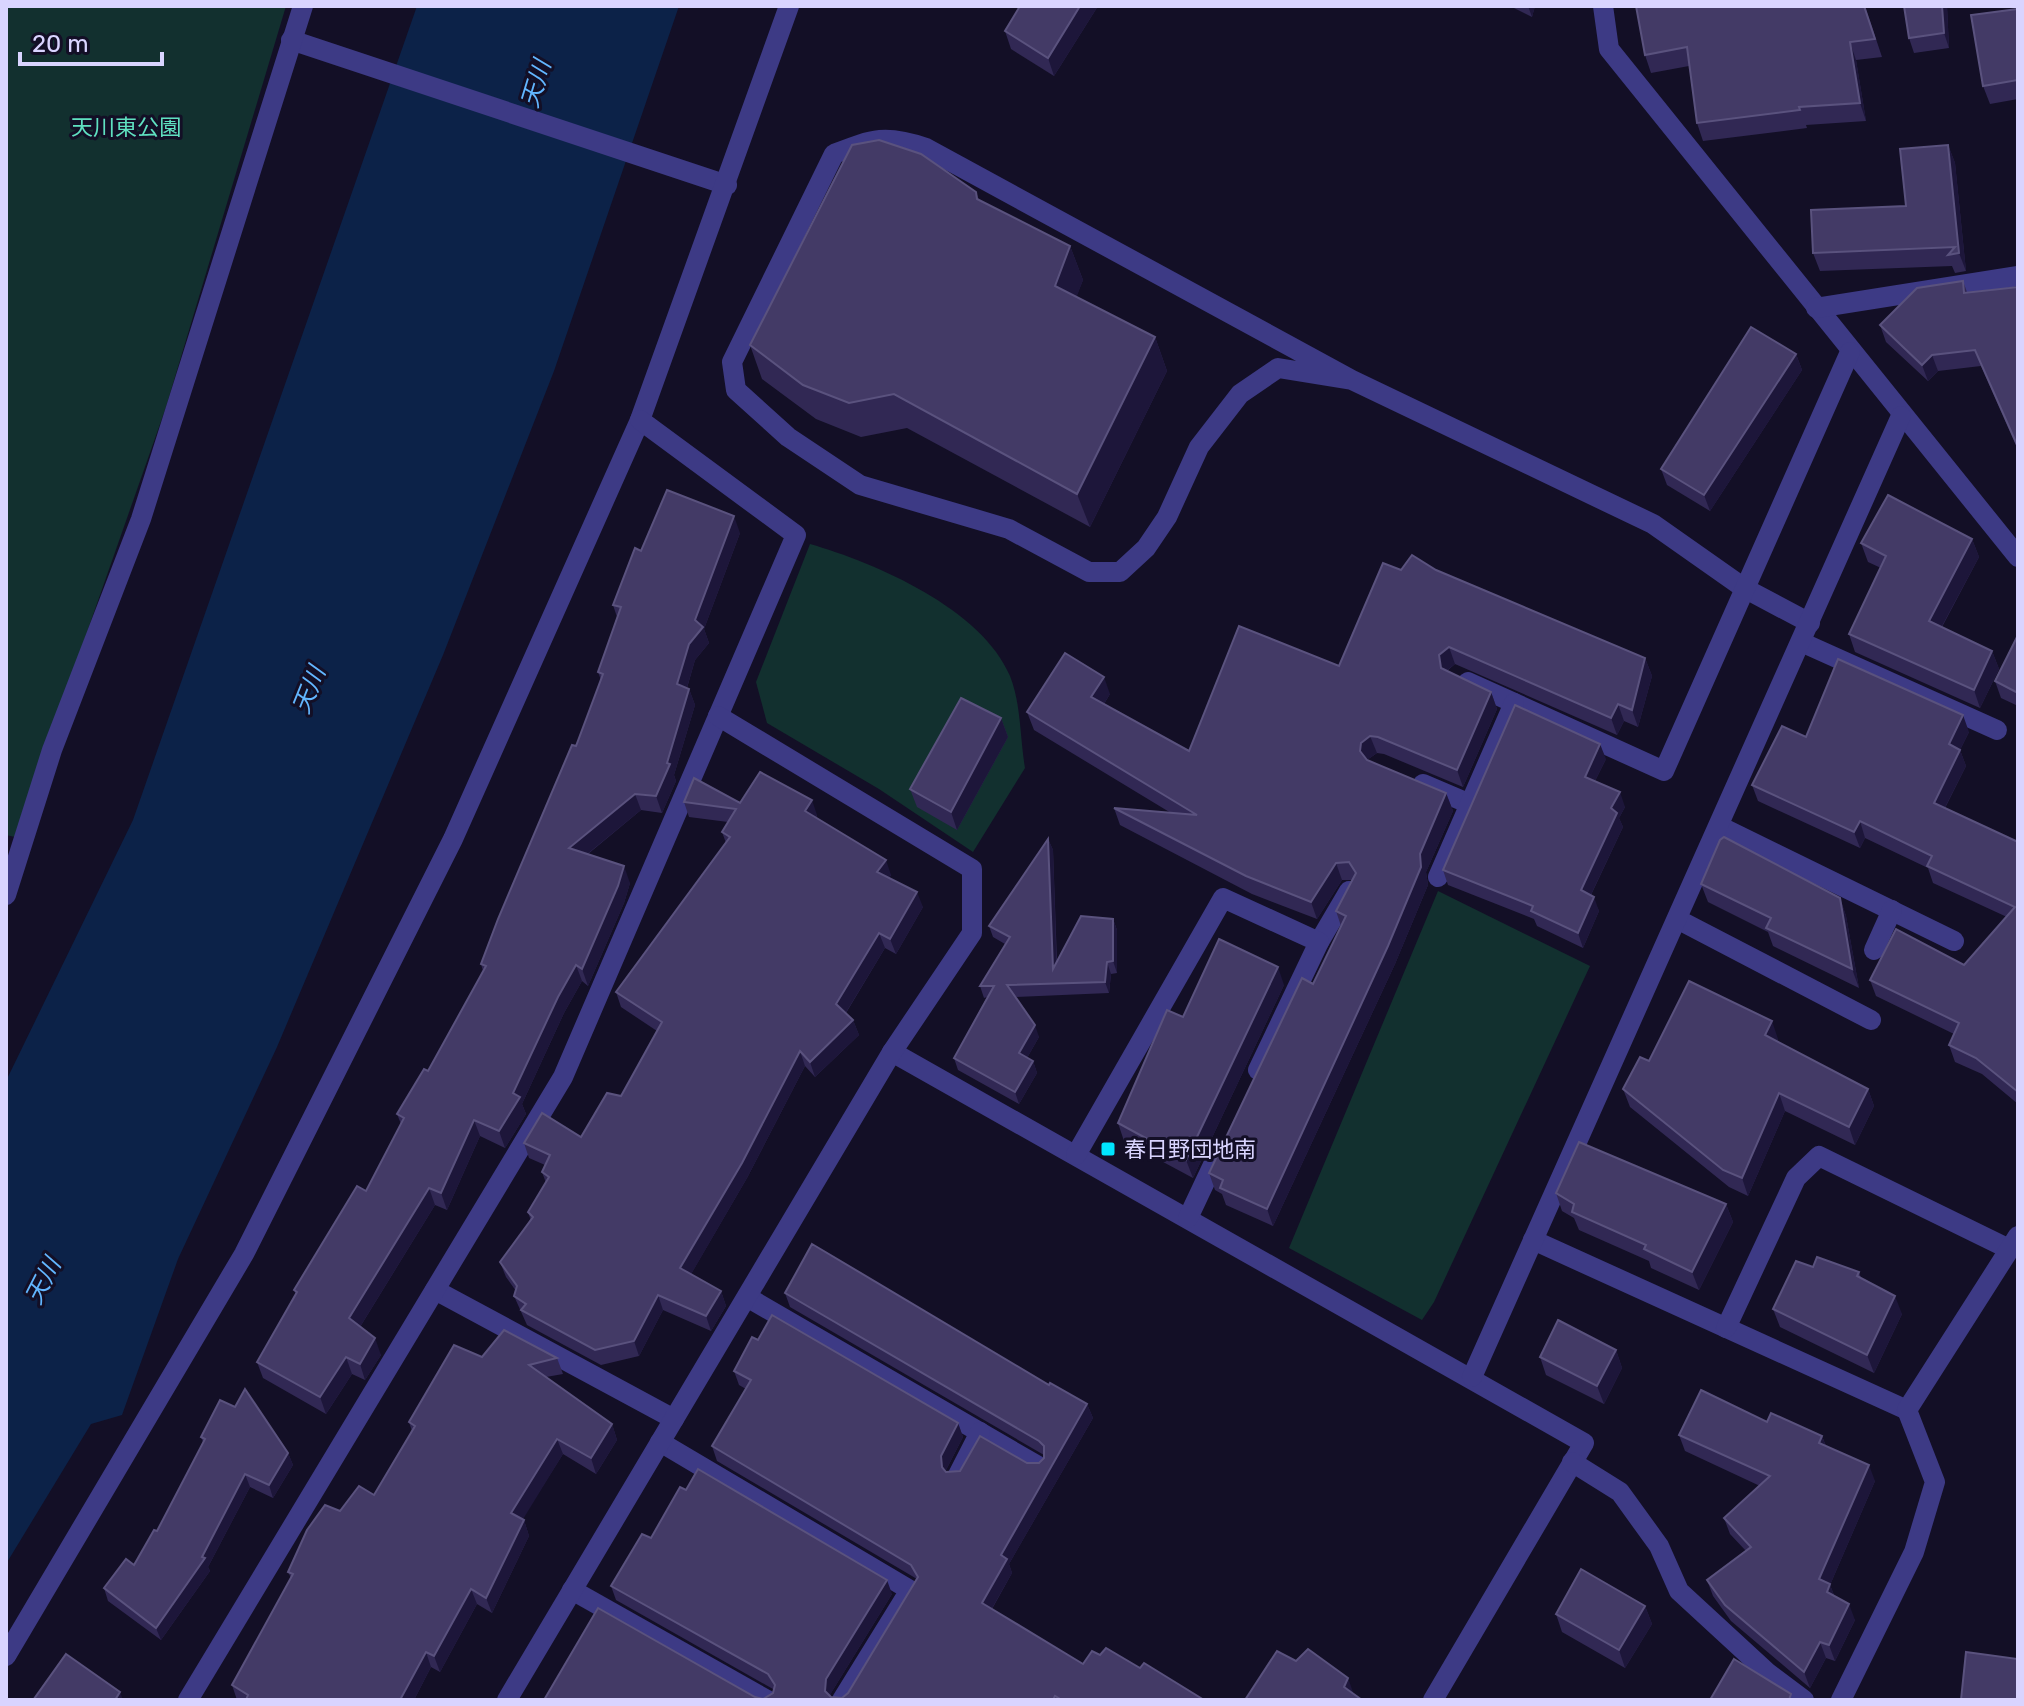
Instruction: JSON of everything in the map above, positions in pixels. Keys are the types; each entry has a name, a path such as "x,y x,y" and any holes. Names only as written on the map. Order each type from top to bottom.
{"street":[{"path":"6,895 52,750 141,519 303,6"},
{"path":"6,1656 244,1254 453,839 640,420 789,6"},
{"path":"1603,6 1609,49 1901,416 2018,557"},
{"path":"291,40 727,185"},
{"path":"1352,380 1278,368 1240,394 1199,447 1167,517 1146,548 1120,572 1089,572 1009,529 860,485 788,437 736,390 732,362 834,154 862,143 894,137 926,148 1352,380 1653,524 1744,588 1810,623"},
{"path":"1816,308 2018,276"},
{"path":"1457,677 1664,771 1850,352"},
{"path":"1472,1377 1901,416"},
{"path":"188,1700 563,1077 796,535 640,420"},
{"path":"1801,642 1997,730"},
{"path":"1438,877 1514,703"},
{"path":"507,1700 892,1052 972,933 972,869 718,716"},
{"path":"1405,777 1470,804"},
{"path":"1719,826 1954,941"},
{"path":"1247,1094 1319,942 1349,891"},
{"path":"1076,1155 1223,898 1319,942"},
{"path":"1874,950 1892,910"},
{"path":"1677,919 1871,1020"},
{"path":"892,1052 1584,1443 1433,1700"},
{"path":"1188,1218 1227,1135"},
{"path":"1726,1328 1796,1178 1819,1156 2014,1243 1907,1410"},
{"path":"1533,1240 1907,1410 1935,1482 1914,1552 1841,1700"},
{"path":"435,1290 674,1419"},
{"path":"747,1297 1038,1466"},
{"path":"958,1475 980,1432"},
{"path":"660,1442 910,1590 842,1700"},
{"path":"1572,1462 1620,1492 1659,1546 1679,1591 1768,1673 1804,1700"},
{"path":"572,1590 767,1700"}],"green space":[{"name":"天川東公園","path":"6,6 286,6 166,407 15,837 6,835"},
{"path":"810,544 895,576 952,610 996,652 1010,676 1018,709 1025,768 973,852 879,789 767,723 756,682"},
{"path":"1438,891 1590,966 1434,1302 1422,1320 1289,1248"}],"water":[{"name":"天川","path":"417,6 679,6 554,371 443,655 277,1047 178,1259 122,1415 91,1424 6,1564 6,1081 133,820"}],"building":[{"path":"1020,6 1080,6 1048,58 1005,31"},
{"path":"1636,6 1864,6 1875,39 1850,42 1860,103 1799,107 1800,110 1697,123 1687,47 1645,55"},
{"path":"1904,6 1942,6 1944,33 1909,38"},
{"path":"2018,9 2018,80 1983,86 1971,15"},
{"path":"879,140 921,154 976,192 977,199 1070,246 1055,286 1155,337 1077,494 894,394 849,403 803,385 750,345 852,145"},
{"path":"1948,145 1959,253 1948,255 1955,247 1813,253 1811,210 1906,206 1900,149"},
{"path":"1963,281 1964,293 2018,287 2018,447 1975,350 1932,355 1922,365 1880,325 1917,288"},
{"path":"1751,327 1796,354 1704,495 1661,469"},
{"path":"667,490 734,516 695,620 703,627 689,644 677,684 689,689 667,763 670,764 656,796 635,794 569,848 624,866 582,969 576,965 558,997 513,1093 520,1097 499,1131 474,1120 441,1193 429,1188 349,1318 375,1338 360,1364 346,1357 320,1397 257,1362 297,1292 294,1290 357,1186 366,1191 404,1118 397,1114 424,1069 428,1071 486,966 481,964 498,919 572,745 576,746 603,674 598,672 621,607 613,605 635,548 641,551"},
{"path":"1888,495 1972,539 1929,621 1992,651 1974,690 1849,634 1886,556 1861,543"},
{"path":"1412,555 1436,570 1645,658 1632,710 1618,704 1611,718 1449,647 1439,655 1441,668 1491,692 1457,770 1378,737 1370,736 1361,743 1360,751 1367,760 1446,793 1420,854 1421,867 1388,946 1267,1209 1220,1188 1223,1180 1209,1173 1302,978 1313,984 1346,916 1336,911 1356,873 1349,862 1336,863 1311,902 1246,876 1114,808 1197,815 1027,712 1065,653 1104,677 1091,697 1189,751 1239,626 1339,666 1383,563 1401,570"},
{"path":"2018,635 2018,693 1995,681"},
{"path":"1838,659 1963,715 1949,744 1960,750 1934,803 2018,842 2018,1092 1976,1058 1949,1045 1959,1023 1870,980 1896,929 1964,965 2015,907 1927,866 1932,856 1860,821 1854,832 1752,785 1782,726 1806,737"},
{"path":"961,698 1001,718 951,812 910,789"},
{"path":"1515,705 1600,744 1585,777 1620,792 1611,808 1617,813 1581,890 1594,897 1578,933 1531,911 1533,906 1443,870"},
{"path":"760,772 812,800 805,811 886,860 877,872 917,892 890,939 879,933 836,1004 853,1020 810,1062 800,1051 742,1163 680,1268 721,1291 706,1316 658,1295 634,1341 595,1350 521,1310 526,1304 514,1296 517,1286 500,1262 533,1217 528,1212 549,1177 542,1172 550,1155 524,1143 542,1113 581,1137 607,1093 621,1096 662,1022 616,992 730,837 722,832 736,809 684,802 694,778 740,803"},
{"path":"1724,837 1840,898 1852,969 1766,928 1771,918 1701,884"},
{"path":"1048,839 1053,969 1081,916 1113,919 1113,961 1107,962 1105,982 1007,985 1035,1025 1019,1053 1033,1061 1015,1092 954,1058 994,986 980,986 1010,937 989,926"},
{"path":"1219,939 1278,967 1186,1160 1118,1123 1167,1010 1183,1017"},
{"path":"1689,981 1772,1021 1765,1035 1868,1089 1849,1127 1779,1093 1742,1178 1723,1170 1623,1089 1640,1057 1649,1061"},
{"path":"1579,1142 1726,1204 1692,1272 1644,1249 1646,1245 1572,1212 1574,1204 1556,1193"},
{"path":"812,1244 1049,1385 1087,1404 1001,1555 1007,1559 982,1603 1083,1664 1092,1651 1100,1655 1106,1648 1140,1668 1144,1663 1204,1700 1062,1700 1055,1696 1053,1700 544,1700 598,1608 755,1697 763,1699 773,1693 775,1685 768,1674 611,1586 642,1534 651,1538 680,1487 686,1490 698,1469 887,1580 826,1679 825,1691 831,1697 842,1698 848,1693 918,1577 911,1565 712,1446 751,1380 734,1371 752,1337 758,1340 772,1315 958,1423 941,1456 946,1472 960,1471 980,1436 1027,1463 1039,1463 1044,1458 1044,1446 1039,1441 785,1293"},
{"path":"1817,1257 1859,1272 1857,1276 1895,1296 1867,1355 1773,1309 1796,1261 1813,1267"},
{"path":"1558,1320 1616,1350 1597,1386 1540,1357"},
{"path":"504,1330 557,1358 529,1365 612,1424 591,1458 557,1439 511,1513 524,1520 486,1598 471,1589 434,1656 426,1652 400,1700 246,1700 248,1695 232,1685 293,1574 288,1572 307,1530 325,1505 340,1511 359,1486 374,1495 415,1426 409,1422 454,1345 482,1357"},
{"path":"245,1389 288,1453 269,1485 245,1474 202,1557 205,1558 156,1628 104,1588 126,1559 134,1565 154,1530 157,1531 205,1439 201,1437 220,1400 235,1407"},
{"path":"1701,1390 1767,1422 1771,1413 1822,1436 1819,1443 1869,1465 1819,1579 1830,1584 1827,1592 1849,1604 1829,1645 1820,1642 1804,1672 1725,1605 1707,1580 1751,1547 1724,1518 1770,1476 1679,1435"},
{"path":"1581,1569 1645,1606 1619,1650 1556,1614"},
{"path":"1308,1649 1348,1678 1344,1687 1362,1700 1245,1700 1277,1651 1296,1661"},
{"path":"1966,1652 2018,1659 2018,1700 1961,1700"},
{"path":"66,1654 120,1692 115,1700 34,1699"},
{"path":"1734,1659 1791,1694 1789,1700 1710,1700"}],"place":[{"name":"春日野団地南","path":"1108,1149"}]}
